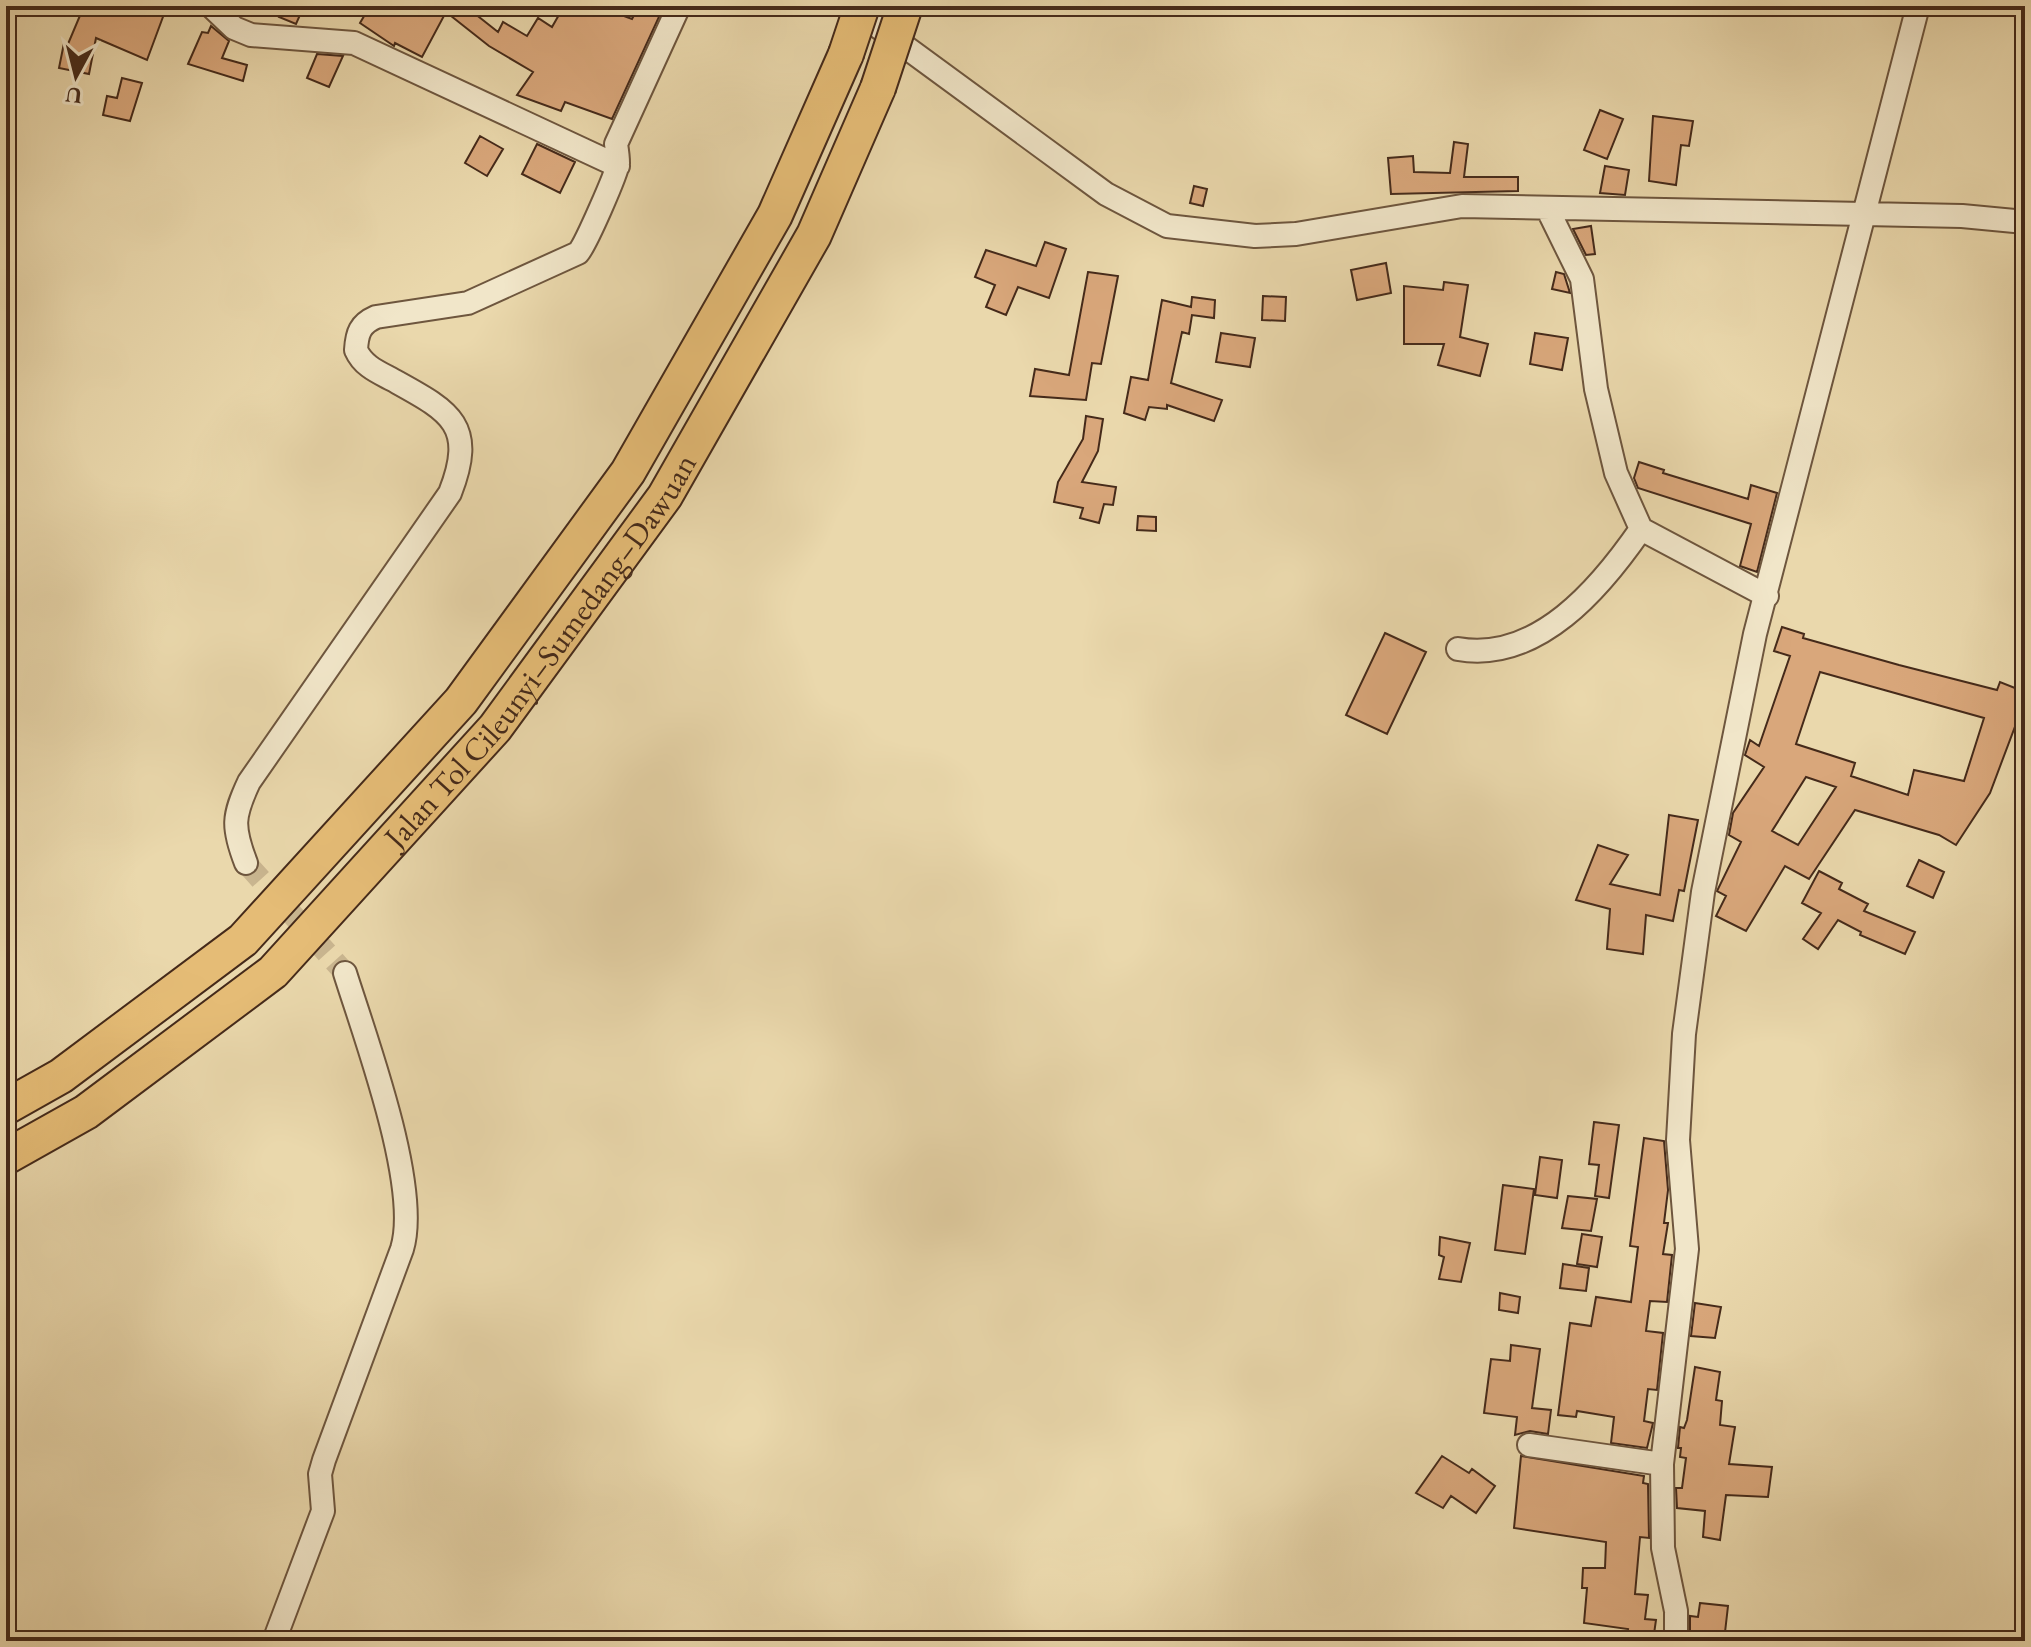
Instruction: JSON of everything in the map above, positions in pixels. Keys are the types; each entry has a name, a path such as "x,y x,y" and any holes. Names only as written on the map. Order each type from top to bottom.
{"highway":[{"name":"Jalan Tol Cileunyi–Sumedang–Dawuan","path":"6,1107 61,1076 243,940 461,701 628,472 775,215 846,54 862,6"},
{"name":"Jalan Tol Cileunyi–Sumedang–Dawuan","path":"6,1157 86,1112 273,972 495,728 665,496 814,235 878,88 905,6"}],"street":[{"path":"211,6 234,28 251,35 354,43 618,166"},
{"path":"246,863 237,840 234,813 249,782 450,493 457,476 459,437 450,415 370,368 356,350 357,335 365,322 376,317 468,303 578,253 587,244 589,229 618,166 616,144 679,6"},
{"path":"849,6 1106,194 1167,226 1269,235 1350,227 1400,215 1462,206 1863,217 1962,216 2025,222"},
{"path":"1676,1641 1676,1611 1663,1548 1662,1464 1687,1249 1678,1140 1684,1034 1713,835 1755,634 1918,6"},
{"path":"1547,208 1582,279 1596,389 1616,473 1641,529 1767,596"},
{"path":"1458,649 1498,647 1525,639 1558,621 1590,594 1641,529"},
{"path":"274,1641 323,1511 320,1474 324,1460 402,1249 407,1224 390,1116 345,973"},
{"path":"1529,1445 1662,1464"}],"building":[{"path":"84,6 167,6 147,60 96,38 89,74 59,68 64,43 68,44"},
{"path":"284,6 304,6 296,24 279,17"},
{"path":"370,6 478,6 474,13 498,32 503,22 527,36 538,18 552,27 564,6 597,6 632,19 639,6 664,6 612,119 565,102 561,111 517,95 533,72 489,46 446,12 422,57 395,43 394,46 360,23"},
{"path":"211,26 229,41 222,58 247,65 243,81 188,64 202,32 208,33"},
{"path":"317,54 343,56 329,87 307,78"},
{"path":"122,78 142,83 130,121 103,115 107,96 117,98"},
{"path":"1600,110 1623,119 1607,159 1584,150"},
{"path":"1653,116 1693,121 1689,146 1681,145 1676,185 1649,181"},
{"path":"480,136 503,149 487,176 465,163"},
{"path":"1454,142 1468,144 1464,177 1518,177 1518,191 1391,194 1388,158 1413,156 1414,172 1450,173"},
{"path":"537,144 575,162 560,193 522,174"},
{"path":"1605,166 1629,170 1625,195 1600,193"},
{"path":"1194,186 1207,189 1203,206 1190,203"},
{"path":"1591,226 1595,254 1586,255 1573,229"},
{"path":"1045,242 1066,249 1049,298 1018,287 1006,315 986,307 995,285 975,277 986,250 1036,266"},
{"path":"1386,263 1391,293 1357,300 1351,270"},
{"path":"1088,272 1118,276 1101,364 1092,363 1086,400 1030,396 1035,369 1069,375"},
{"path":"1556,272 1564,274 1570,293 1552,289"},
{"path":"1444,282 1468,285 1460,337 1488,344 1480,376 1438,365 1444,344 1404,344 1404,286 1443,290"},
{"path":"1263,296 1286,297 1285,321 1262,320"},
{"path":"1192,297 1215,300 1214,318 1192,315 1189,334 1182,332 1171,383 1222,400 1214,421 1167,405 1167,409 1149,407 1145,420 1124,413 1131,377 1148,380 1162,300 1191,307"},
{"path":"1221,333 1255,338 1250,367 1216,362"},
{"path":"1535,333 1568,338 1562,370 1530,364"},
{"path":"1086,416 1103,419 1098,451 1082,482 1116,487 1113,505 1104,504 1099,523 1080,518 1083,508 1054,502 1058,482 1083,439"},
{"path":"1639,462 1664,470 1663,473 1748,499 1751,485 1777,493 1757,572 1740,566 1751,524 1638,488 1634,478"},
{"path":"1138,516 1156,517 1156,531 1137,530"},
{"path":"1782,627 1804,634 1803,638 1997,690 2000,682 2025,692 2025,700 1990,793 1956,845 1939,835 1855,810 1809,879 1785,866 1746,931 1716,916 1726,896 1717,891 1741,842 1729,835 1733,813 1764,767 1745,755 1750,740 1759,746 1790,656 1774,651","holes":["1820,672 1984,718 1964,781 1914,770 1908,795 1851,776 1855,763 1796,744","1806,777 1836,787 1798,845 1772,831"]},
{"path":"1385,633 1426,652 1387,734 1346,715"},
{"path":"1669,815 1698,820 1684,891 1679,890 1673,921 1646,915 1643,954 1607,949 1610,909 1576,900 1598,845 1628,855 1610,884 1660,895"},
{"path":"1919,860 1944,872 1933,898 1907,886"},
{"path":"1819,871 1842,883 1839,889 1868,904 1864,911 1915,932 1905,954 1860,935 1861,932 1838,920 1818,949 1803,939 1821,913 1802,903"},
{"path":"1594,1122 1619,1125 1609,1198 1595,1196 1599,1165 1589,1164"},
{"path":"1644,1138 1664,1141 1668,1190 1664,1223 1668,1223 1663,1254 1672,1255 1667,1302 1650,1301 1646,1331 1663,1333 1657,1390 1648,1389 1644,1421 1653,1423 1647,1448 1611,1443 1614,1417 1577,1411 1576,1417 1558,1415 1570,1323 1591,1326 1596,1297 1631,1302 1638,1247 1630,1246"},
{"path":"1540,1157 1562,1160 1557,1198 1535,1195"},
{"path":"1503,1185 1534,1189 1525,1254 1495,1250"},
{"path":"1568,1196 1597,1199 1591,1231 1562,1228"},
{"path":"1582,1234 1602,1237 1597,1267 1577,1264"},
{"path":"1440,1237 1470,1243 1461,1282 1439,1279 1444,1257 1439,1255"},
{"path":"1563,1264 1589,1268 1586,1291 1560,1288"},
{"path":"1500,1293 1520,1297 1518,1313 1499,1310"},
{"path":"1695,1303 1721,1307 1715,1338 1691,1336"},
{"path":"1511,1345 1540,1349 1532,1408 1551,1410 1548,1434 1530,1431 1515,1435 1517,1417 1484,1413 1491,1359 1510,1361"},
{"path":"1695,1367 1720,1372 1716,1400 1722,1401 1720,1425 1735,1427 1729,1464 1772,1467 1768,1497 1726,1495 1720,1540 1703,1537 1705,1511 1677,1508 1676,1488 1682,1488 1686,1458 1680,1457 1681,1448 1678,1448 1680,1427 1684,1428 1687,1420"},
{"path":"1442,1456 1469,1473 1472,1469 1495,1486 1476,1513 1451,1496 1443,1508 1416,1493"},
{"path":"1521,1456 1644,1476 1643,1483 1648,1484 1649,1538 1640,1537 1635,1594 1648,1595 1645,1619 1656,1620 1653,1641 1626,1641 1628,1629 1584,1623 1587,1588 1582,1588 1583,1568 1605,1568 1606,1542 1514,1528"},
{"path":"1700,1603 1728,1606 1724,1641 1698,1641 1699,1636 1690,1635 1690,1616 1698,1617"}],"tunnel":[{"path":"246,863 345,973"}]}
